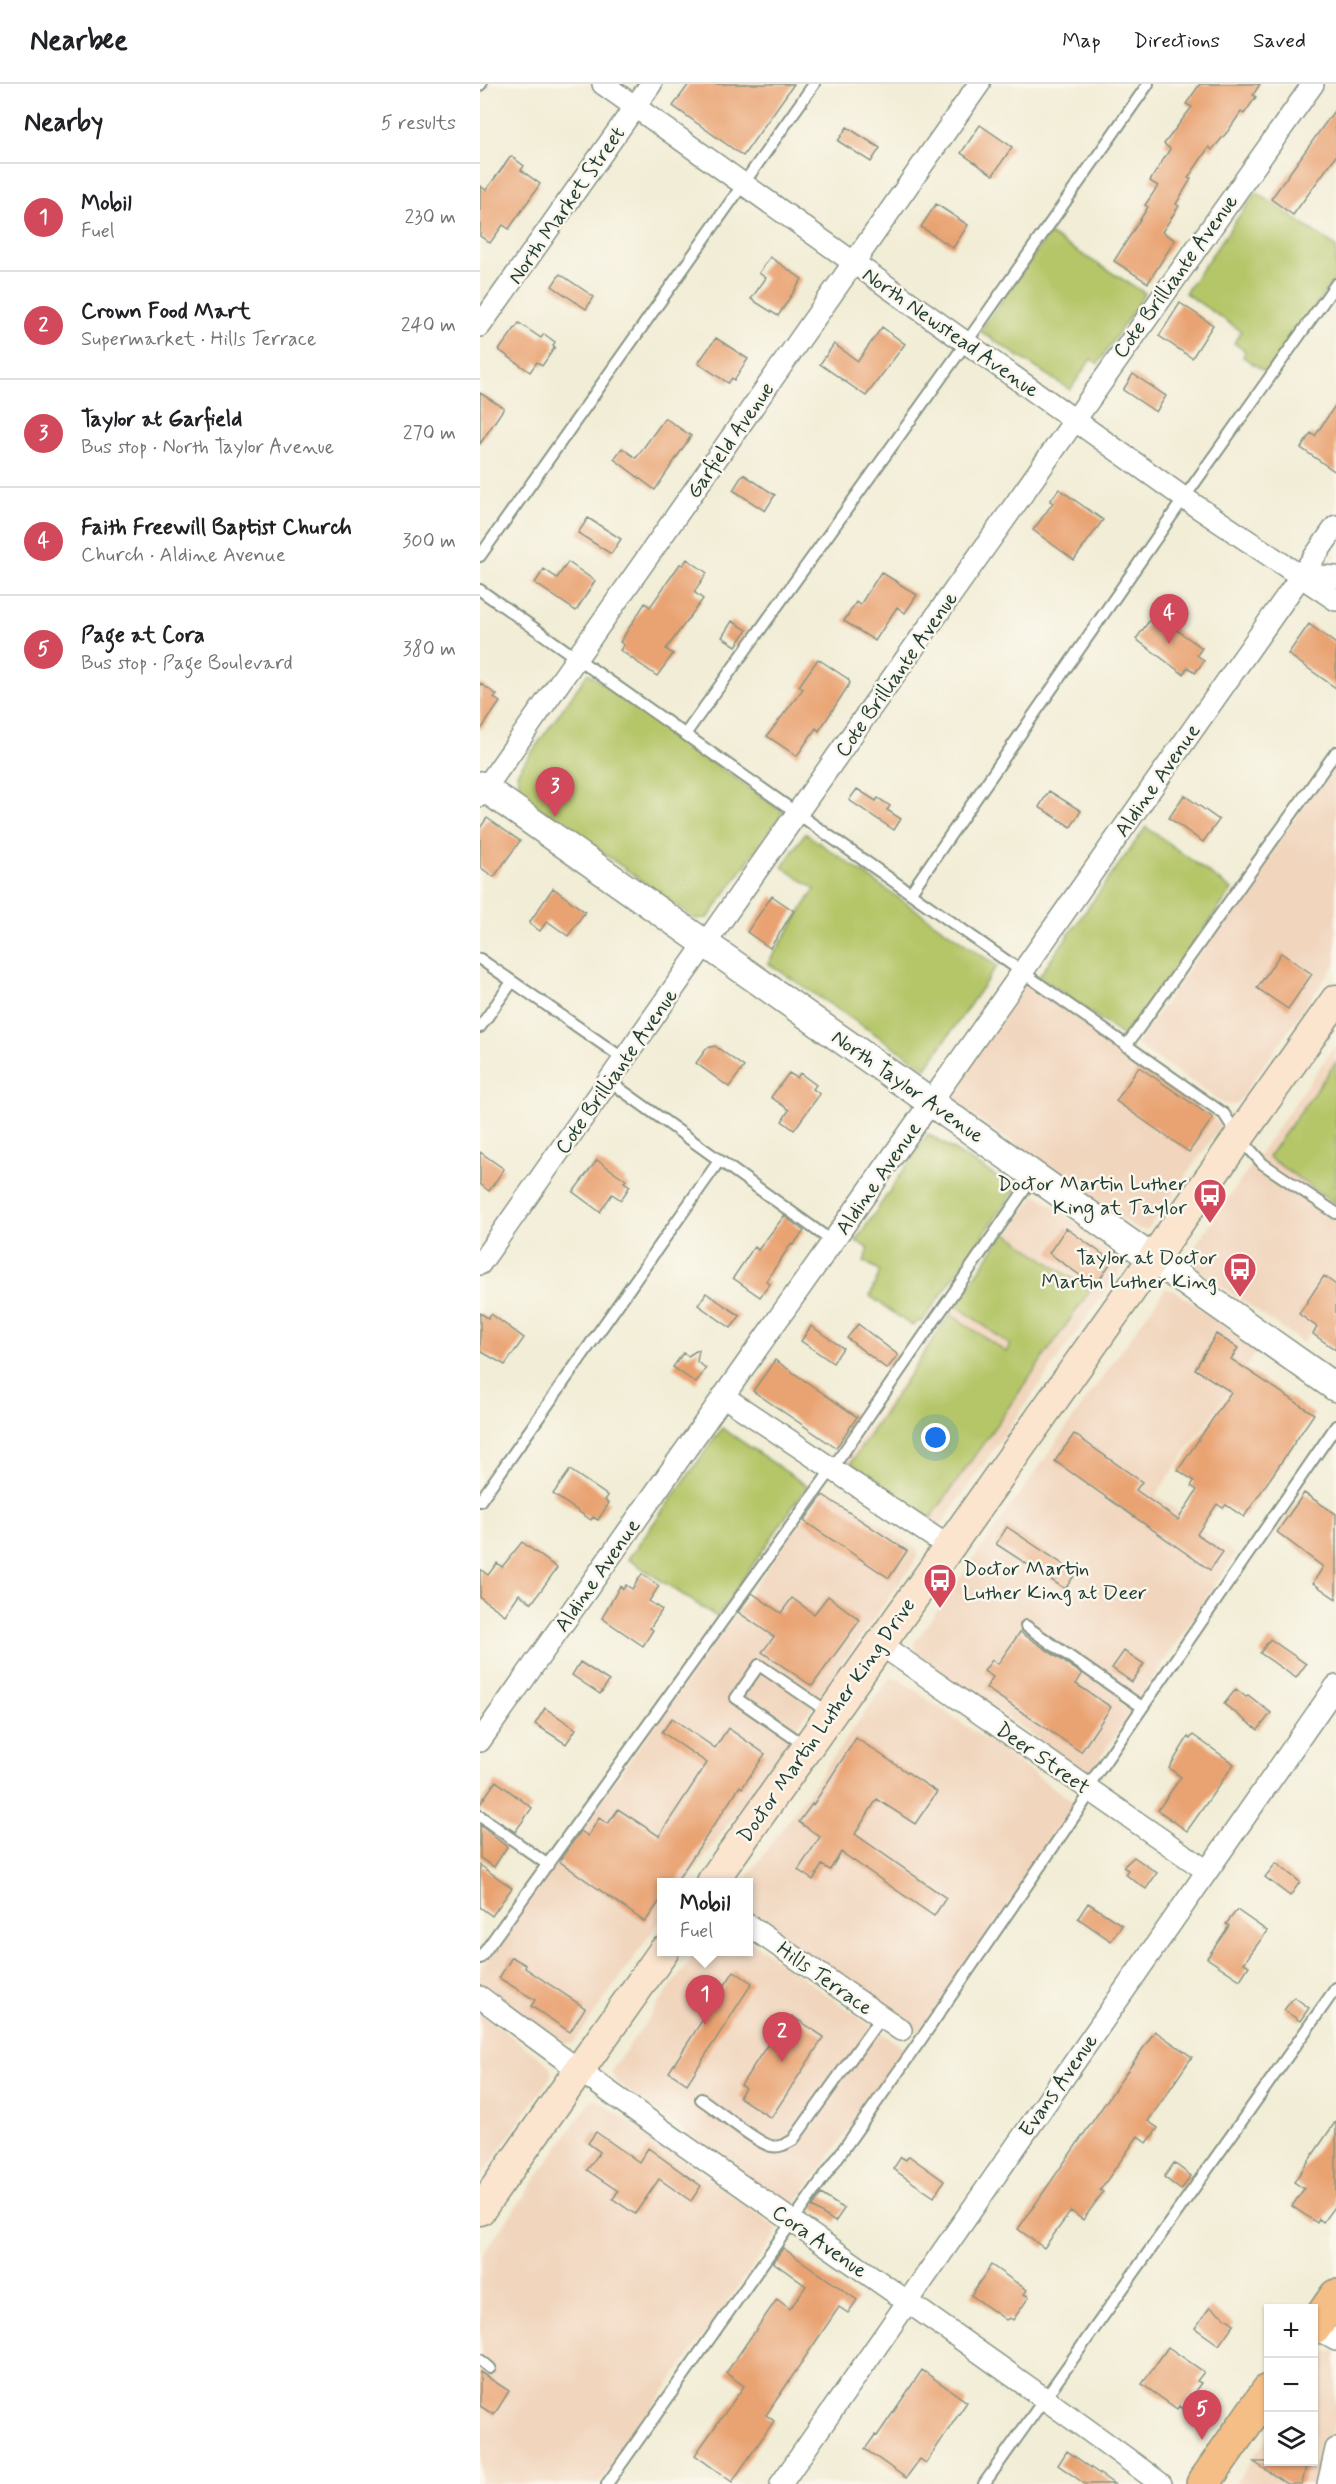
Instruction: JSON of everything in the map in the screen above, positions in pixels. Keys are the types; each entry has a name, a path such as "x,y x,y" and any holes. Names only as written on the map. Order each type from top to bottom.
{"main road":[{"name":"Doctor Martin Luther King Drive","path":"715,1878 1336,1000"},
{"path":"480,2210 660,1956"},
{"path":"1318,2322 1336,2296"},
{"path":"1203,2484 1264,2398"}],"street":[{"name":"North Newstead Avenue","path":"603,84 1184,498 1302,575 1336,600"},
{"name":"North Market Street","path":"480,326 651,84"},
{"name":"Garfield Avenue","path":"482,790 579,658 979,84"},
{"name":"Cote Brilliante Avenue","path":"480,1264 1312,84"},
{"name":"Aldine Avenue","path":"480,1741 932,1103 1336,526"},
{"name":"North Newstead Avenue","path":"1302,575 1336,577"},
{"name":"North Taylor Avenue","path":"482,790 1336,1388"},
{"path":"723,1396 949,1547"},
{"name":"Deer Street","path":"880,1644 1207,1871"},
{"name":"Evans Avenue","path":"781,2484 1336,1686"},
{"name":"Hills Terrace","path":"753,1928 901,2030"},
{"name":"Cora Avenue","path":"480,1997 579,2071 1044,2398 1161,2484"},
{"path":"1318,2330 1336,2340"},
{"path":"1328,2484 1336,2450"}],"lane":[{"path":"480,556 814,84"},
{"path":"686,733 966,343 1148,84"},
{"path":"911,892 1184,498 1336,284"},
{"path":"480,590 1023,970 1224,1114 1239,1137 1263,1164 1336,1213"},
{"path":"1126,1046 1336,752"},
{"path":"480,959 624,1059"},
{"path":"480,1027 512,982"},
{"path":"609,1081 833,1242"},
{"path":"480,1501 719,1161"},
{"path":"480,1958 832,1469 1035,1176"},
{"path":"607,2484 793,2222 1089,1790 1142,1707 1336,1426"},
{"path":"1026,1626 1142,1707"},
{"path":"807,1747 736,1698 759,1665 831,1714"},
{"path":"480,1816 548,1865"},
{"path":"984,2484 1336,1988"},
{"path":"701,2099 763,2143 779,2147 786,2144 793,2140 881,2017"},
{"path":"480,2360 490,2368"}],"shaded area":[{"path":"1336,760 1336,963 1238,1102 1233,1105 1224,1104 1136,1044"},
{"path":"1028,981 1222,1125 1147,1230 1137,1229 954,1102 952,1096 954,1085"},
{"path":"1336,1044 1336,1295 1303,1343 1190,1264 1189,1254"},
{"path":"1036,1194 1125,1260 942,1523 933,1527 842,1466"},
{"path":"1165,1289 1176,1291 1258,1350 1156,1495 1235,1554 1089,1775 918,1655 914,1643"},
{"path":"826,1487 918,1551 917,1558 690,1878 657,1878 657,1925 572,2044 564,2044 480,1986 480,1969"},
{"path":"889,1679 902,1681 1078,1805 918,2033 753,1917 753,1878 747,1878"},
{"path":"753,1943 906,2050 792,2209 617,2083 612,2074 613,2068 693,1956 753,1956"},
{"path":"480,2012 551,2067 552,2072 480,2179"},
{"path":"600,2101 779,2229 599,2484 480,2484 480,2258 590,2102"},
{"path":"1336,2351 1336,2415 1318,2484 1235,2484 1264,2443 1264,2466 1318,2466 1318,2366 1327,2352"}],"green space":[{"path":"1256,192 1336,247 1336,277 1267,373 1243,357 1245,351 1234,343 1241,331 1185,293"},
{"path":"1049,234 1145,293 1098,364 1091,359 1070,390 980,331"},
{"path":"588,673 783,812 708,918 695,919 514,789 519,783 517,773"},
{"path":"1146,827 1232,890 1126,1038 1039,976"},
{"path":"805,833 997,966 926,1068 768,963 815,889 782,867"},
{"path":"1336,1062 1336,1204 1268,1157"},
{"path":"928,1134 1016,1189 922,1322 919,1321 912,1326 870,1296 880,1271 864,1261 869,1249 856,1241"},
{"path":"1005,1232 1090,1291 931,1518 851,1463 950,1314 1006,1352 1010,1345 956,1305"},
{"path":"722,1428 807,1486 717,1617 628,1559"}],"building":[{"path":"689,84 794,84 743,156 673,106"},
{"path":"1200,84 1260,84 1253,95 1256,97 1244,114 1241,112 1212,150 1209,147 1188,178 1191,179 1176,204 1179,206 1162,232 1175,240 1148,283 1114,261 1148,207 1145,205 1158,186 1150,181 1170,149 1164,144 1192,107 1186,104"},
{"path":"1336,108 1336,156 1293,215 1271,199"},
{"path":"980,125 1012,147 993,175 961,153"},
{"path":"847,127 880,148 871,162 838,141"},
{"path":"511,156 524,166 521,170 540,184 509,229 503,225 490,243 480,236 480,186 486,190"},
{"path":"936,204 968,225 953,248 921,227"},
{"path":"770,257 802,279 778,316 751,299 766,278 759,273"},
{"path":"560,274 594,297 586,309 552,286"},
{"path":"1180,303 1213,325 1192,358 1159,336"},
{"path":"519,323 541,338 544,334 555,342 553,346 555,347 542,366 537,362 530,372 499,350"},
{"path":"882,327 905,344 866,396 820,364 834,344 858,361"},
{"path":"716,338 748,359 734,380 732,378 728,383 698,363"},
{"path":"1133,374 1166,396 1156,412 1123,390"},
{"path":"480,393 504,408 480,444"},
{"path":"1336,404 1336,472 1301,448 1311,433 1315,436"},
{"path":"665,418 691,436 655,490 614,459 622,448 636,458"},
{"path":"743,474 775,495 765,511 733,490"},
{"path":"1059,489 1103,520 1074,560 1033,530 1053,503 1050,501"},
{"path":"588,518 621,539 611,554 578,533"},
{"path":"687,559 707,573 694,592 703,599 666,649 673,654 657,676 620,650 624,645 620,642 645,603 650,607 680,564 683,565"},
{"path":"568,562 595,581 576,611 535,583 544,569 557,578"},
{"path":"881,572 917,595 905,613 897,607 875,641 844,621 856,602 860,605"},
{"path":"1154,614 1202,648 1197,655 1204,661 1195,673 1188,667 1183,674 1136,639"},
{"path":"732,621 747,630 736,646 722,637"},
{"path":"1309,624 1336,644 1336,688 1288,654"},
{"path":"818,659 848,679 850,683 819,731 816,728 797,756 767,736 803,689 799,686"},
{"path":"480,683 497,695 494,698 500,702 480,731"},
{"path":"857,789 876,801 878,798 890,806 887,810 901,819 894,830 849,800"},
{"path":"1049,791 1081,811 1071,827 1039,807"},
{"path":"1184,795 1219,820 1203,842 1169,818"},
{"path":"487,818 520,841 494,877 480,867 480,828"},
{"path":"553,888 585,912 568,936 547,921 540,931 529,923"},
{"path":"772,896 794,911 770,948 747,932"},
{"path":"1281,953 1312,974 1288,1009 1257,988"},
{"path":"715,1046 744,1067 729,1087 696,1063 707,1048"},
{"path":"1139,1067 1213,1118 1189,1152 1116,1101"},
{"path":"789,1073 797,1078 800,1073 816,1085 813,1089 820,1094 794,1130 782,1121 789,1110 771,1097"},
{"path":"480,1152 504,1169 489,1191 480,1184"},
{"path":"597,1160 626,1180 624,1182 630,1186 621,1200 612,1194 600,1212 573,1192"},
{"path":"784,1216 804,1231 793,1245 791,1244 766,1281 770,1284 760,1297 733,1278 752,1250 755,1247 758,1250"},
{"path":"1066,1228 1112,1261 1095,1286 1049,1253"},
{"path":"1324,1276 1336,1285 1336,1350 1313,1334 1317,1327 1299,1314"},
{"path":"706,1293 740,1316 731,1328 698,1305"},
{"path":"480,1313 488,1318 491,1314 524,1338 505,1365 480,1351"},
{"path":"858,1324 898,1355 887,1369 847,1338"},
{"path":"811,1326 843,1348 833,1363 801,1341"},
{"path":"1216,1334 1238,1348 1231,1359 1314,1414 1244,1517 1226,1505 1223,1508 1217,1504 1197,1534 1223,1552 1210,1570 1055,1461 1074,1434 1142,1482 1136,1490 1178,1520 1197,1490 1191,1486 1194,1481 1178,1470 1231,1392 1195,1369"},
{"path":"699,1349 697,1362 706,1368 696,1383 673,1367 683,1353 688,1356"},
{"path":"775,1360 857,1417 836,1448 753,1391"},
{"path":"570,1470 608,1496 605,1500 609,1503 598,1520 593,1517 591,1520 553,1494"},
{"path":"1304,1493 1336,1514 1336,1599 1313,1583 1323,1567 1277,1532"},
{"path":"823,1495 907,1551 889,1578 804,1521"},
{"path":"1007,1527 1076,1573 1065,1589 996,1544"},
{"path":"522,1542 557,1568 532,1603 519,1594 505,1615 480,1597 480,1569 488,1575 497,1563 502,1567"},
{"path":"642,1574 659,1586 649,1601 662,1610 650,1628 653,1630 643,1646 602,1618 620,1586 623,1589 626,1585 632,1589"},
{"path":"752,1593 781,1613 792,1598 814,1614 828,1596 860,1620 812,1686 762,1652 774,1637 738,1612"},
{"path":"1020,1632 1082,1674 1076,1684 1111,1707 1081,1752 986,1688 993,1677 984,1671 992,1660 998,1664"},
{"path":"1270,1639 1306,1664 1296,1678 1260,1653"},
{"path":"1124,1651 1144,1664 1132,1682 1112,1668"},
{"path":"580,1662 609,1681 600,1694 572,1675"},
{"path":"1236,1689 1246,1697 1248,1695 1271,1713 1258,1730 1224,1704"},
{"path":"545,1708 576,1729 566,1744 535,1724"},
{"path":"672,1718 715,1748 728,1728 765,1754 742,1788 740,1786 679,1878 657,1878 657,1905 645,1922 559,1861 581,1831 588,1836 599,1818 608,1824 618,1809 659,1836 707,1763 662,1732"},
{"path":"1193,1735 1234,1764 1187,1831 1158,1810 1181,1777 1169,1768 1188,1737 1190,1739"},
{"path":"856,1738 937,1792 915,1824 877,1799 855,1834 946,1898 934,1916 841,1852 830,1870 822,1865 813,1880 798,1870 820,1837 799,1822 813,1805"},
{"path":"496,1781 532,1808 515,1832 480,1809 480,1804"},
{"path":"480,1825 507,1847 494,1867 480,1858"},
{"path":"1134,1857 1157,1873 1146,1889 1125,1874 1128,1870 1123,1867"},
{"path":"1276,1863 1300,1882 1290,1896 1265,1877"},
{"path":"480,1865 512,1888 492,1916 480,1907"},
{"path":"1088,1903 1122,1925 1111,1941 1078,1918"},
{"path":"1237,1910 1267,1931 1244,1963 1249,1966 1240,1980 1207,1958 1229,1926 1226,1924"},
{"path":"512,1957 585,2008 570,2032 531,2006 535,2000 499,1978"},
{"path":"734,1971 752,1983 687,2084 669,2072"},
{"path":"1294,1997 1309,2008 1300,2021 1284,2010"},
{"path":"792,2016 824,2037 771,2118 739,2097 745,2088 741,2085 773,2036 777,2039"},
{"path":"1155,2031 1192,2057 1148,2121 1158,2128 1147,2143 1138,2136 1100,2190 1103,2192 1083,2220 1071,2211 1044,2248 1018,2229"},
{"path":"1336,2121 1336,2204 1323,2222 1319,2219 1317,2223 1292,2206 1304,2189 1294,2182"},
{"path":"596,2132 639,2162 648,2148 701,2186 691,2201 659,2179 635,2214 613,2199 618,2191 587,2170 600,2152 588,2143"},
{"path":"909,2156 944,2181 934,2197 893,2169 901,2157 906,2160"},
{"path":"1174,2163 1191,2176 1181,2190 1164,2177"},
{"path":"821,2194 844,2209 835,2222 812,2207"},
{"path":"783,2248 857,2300 848,2313 839,2307 766,2415 774,2421 732,2482 695,2455 744,2386 726,2373 777,2299 790,2309 806,2286 773,2262"},
{"path":"991,2265 1027,2290 1024,2294 1029,2297 1013,2320 1010,2318 1006,2320 971,2295"},
{"path":"1210,2307 1234,2324 1219,2345 1195,2328"},
{"path":"1168,2347 1204,2372 1197,2381 1201,2383 1182,2409 1179,2406 1177,2409 1142,2384"},
{"path":"922,2370 967,2402 926,2463 920,2459 906,2478 865,2449 875,2435 877,2436"},
{"path":"480,2372 509,2391 494,2415 480,2406"},
{"path":"1067,2451 1114,2484 1085,2484 1058,2465"},
{"path":"1254,2462 1264,2462 1264,2466 1306,2466 1302,2484 1287,2484"}],"place":[{"name":"Faith Freewill Baptist Church","path":"1169,644"},
{"name":"Taylor at Garfield","path":"555,817"},
{"name":"Doctor Martin Luther King at Taylor","path":"1210,1224"},
{"name":"Taylor at Doctor Martin Luther King","path":"1240,1298"},
{"name":"Doctor Martin Luther King at Deer","path":"940,1609"},
{"name":"Mobil","path":"705,2025"},
{"name":"Crown Food Mart","path":"782,2062"},
{"name":"Page at Cora","path":"1202,2440"}]}
